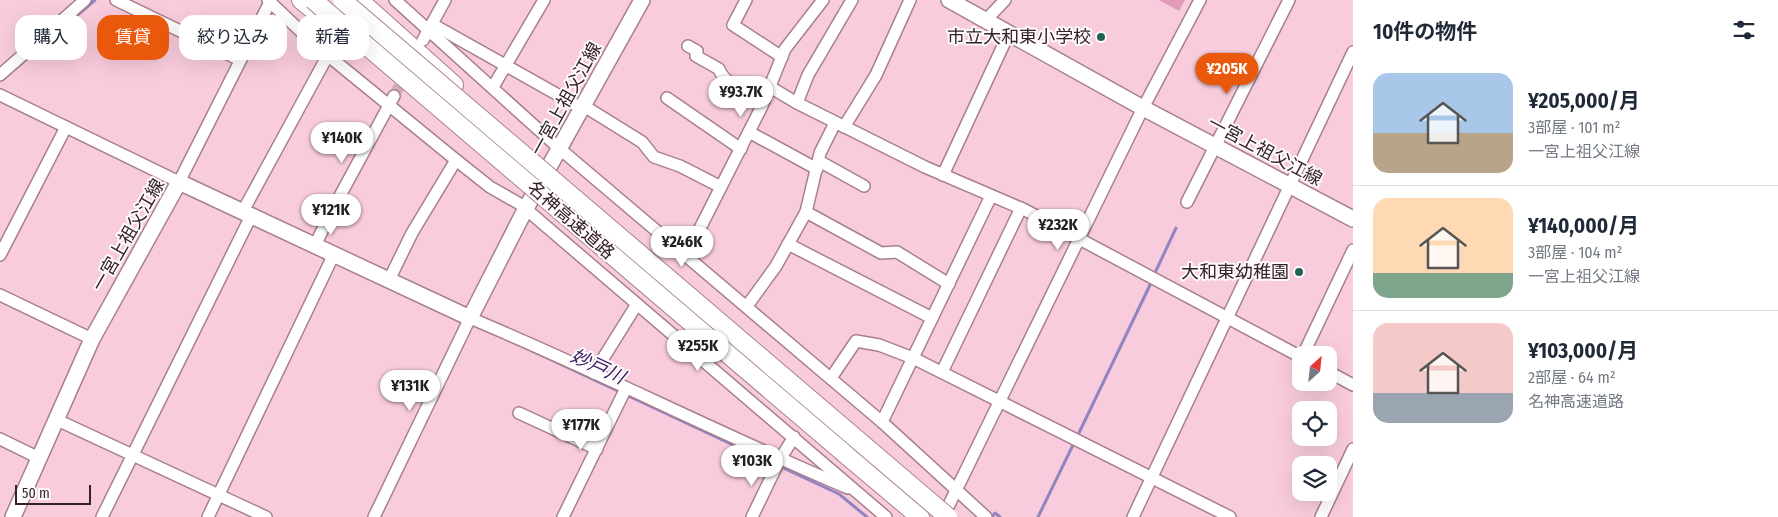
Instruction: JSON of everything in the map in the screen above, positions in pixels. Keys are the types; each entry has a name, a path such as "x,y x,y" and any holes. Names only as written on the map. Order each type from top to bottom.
{"highway":[{"path":"301,0 495,162 734,367 844,453"},
{"name":"名神高速道路","path":"313,0 920,517"},
{"name":"名神高速道路","path":"342,0 948,517"},
{"path":"359,0 855,438"}],"main road":[{"name":"一宮上祖父江線","path":"13,517 92,339 179,182 470,318 526,210 642,0"},
{"name":"一宮上祖父江線","path":"949,0 1143,108 1353,219"}],"street":[{"path":"0,74 85,0"},
{"path":"116,0 179,30"},
{"path":"262,15 270,0 297,26"},
{"path":"395,0 430,27 560,149 687,254 882,422 986,517"},
{"path":"423,40 445,0"},
{"path":"493,87 544,0"},
{"path":"746,0 733,25 782,57"},
{"path":"687,254 764,101 782,57 795,34 823,0"},
{"path":"797,103 808,75 852,0"},
{"path":"747,306 776,266 806,212 818,165 840,125 876,75 910,0"},
{"path":"986,20 1005,0"},
{"path":"942,517 1143,108 1200,0"},
{"path":"1187,202 1289,0"},
{"path":"430,27 584,107 642,142 654,157 680,166 721,187"},
{"path":"943,175 1009,33"},
{"path":"688,46 696,51 696,56 719,69 721,76 730,83 764,101"},
{"path":"1133,517 1353,52"},
{"path":"0,95 179,182 240,60"},
{"path":"102,517 247,214 325,60"},
{"path":"335,60 392,101 456,160 490,187 526,210 886,517"},
{"path":"770,87 840,125 943,175 1021,208 1292,351"},
{"path":"667,98 740,149"},
{"path":"315,245 334,205 392,101"},
{"path":"0,255 66,127"},
{"path":"749,132 864,186"},
{"path":"389,280 412,233 456,160"},
{"path":"882,422 991,196"},
{"path":"942,372 1021,208"},
{"path":"806,212 881,253 897,252 949,284"},
{"path":"788,244 932,318"},
{"path":"1307,346 1353,250"},
{"path":"208,517 334,254"},
{"path":"0,295 92,339"},
{"path":"594,373 637,304"},
{"path":"374,517 470,318 594,373 624,392 778,463 858,493"},
{"path":"831,378 856,341 879,345 942,372 1230,517"},
{"path":"1338,377 1353,385"},
{"path":"564,517 624,392"},
{"path":"519,412 597,449"},
{"path":"56,419 266,517"},
{"path":"752,517 778,463 794,437"},
{"path":"0,439 39,458"},
{"path":"1320,517 1353,449"}],"building":[{"path":"1159,0 1185,0 1179,11"}],"waterway":[{"path":"16,68 95,0"},
{"path":"1154,275 1176,228"},
{"path":"1077,437 1151,283"},
{"name":"妙戸川","path":"526,348 774,464"},
{"path":"1038,517 1073,445"},
{"name":"妙戸川","path":"779,466 839,494 867,517"},
{"name":"妙戸川","path":"992,517 995,513 1000,517"}],"tunnel":[{"path":"394,96 415,55"}],"place":[{"name":"市立大和東小学校","path":"1101,37"},
{"name":"大和東幼稚園","path":"1299,272"}]}
